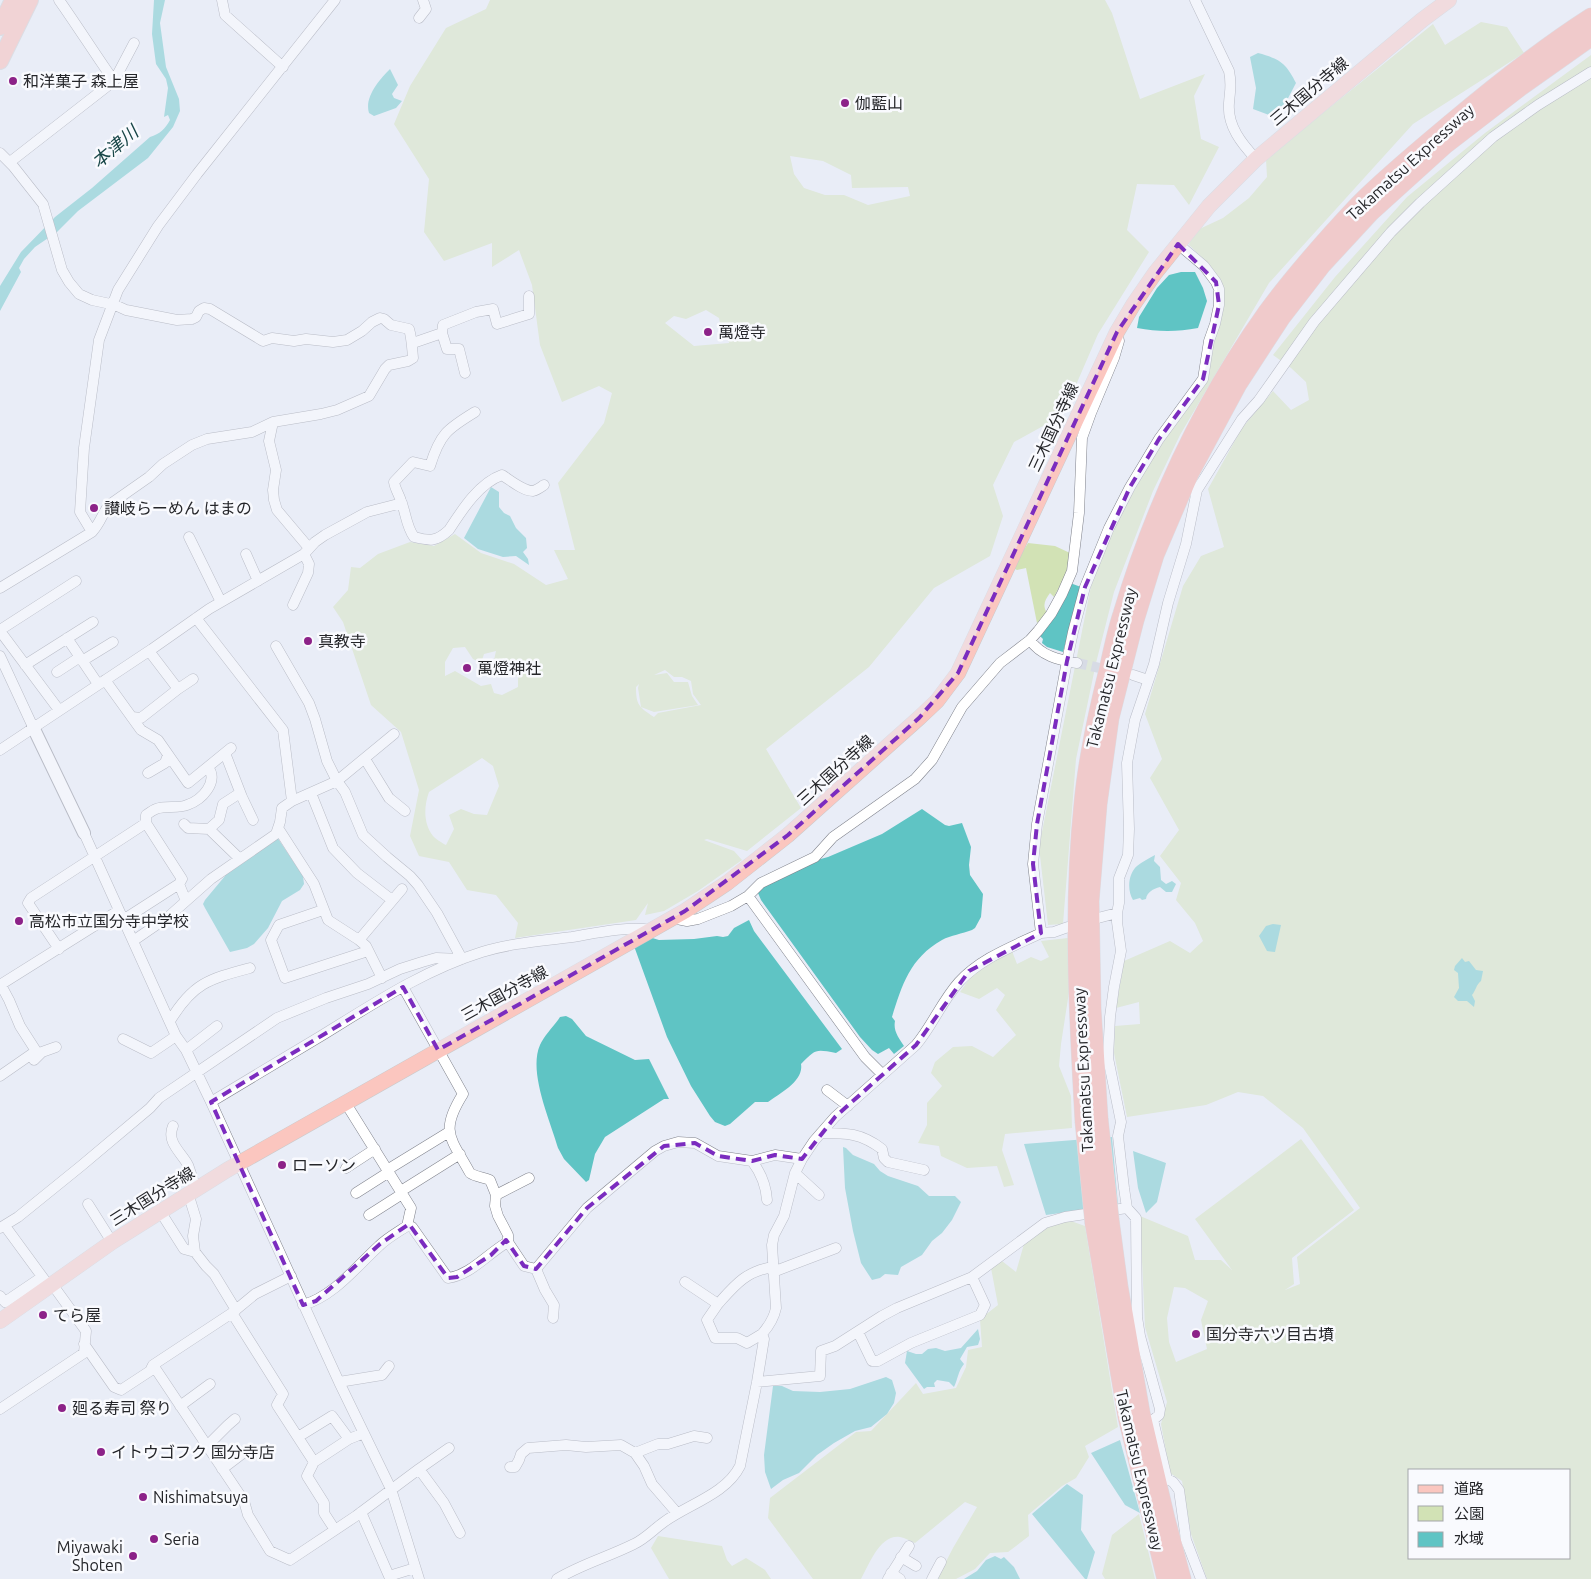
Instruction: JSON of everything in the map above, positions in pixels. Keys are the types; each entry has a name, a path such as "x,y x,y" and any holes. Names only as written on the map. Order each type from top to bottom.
{"highway":[{"path":"0,27 13,0"},
{"path":"0,61 30,0"},
{"name":"Takamatsu Expressway","path":"1166,1579 1158,1521 1134,1415 1119,1287 1102,1222 1092,1120 1078,1012 1077,910 1083,804 1096,717 1121,616 1141,553 1178,465 1223,378 1268,311 1310,258 1361,202 1509,74 1591,18"},
{"name":"Takamatsu Expressway","path":"1092,1120 1090,901 1098,804 1110,718 1135,620 1155,555 1190,473 1238,384 1281,318 1322,265 1365,218 1445,145 1519,88 1591,37"},
{"name":"Takamatsu Expressway","path":"1158,1521 1182,1579"}],"main road":[{"name":"三木国分寺線","path":"0,1321 48,1282 192,1191 345,1102 672,918 728,883 788,835 919,718 937,701 958,673 969,652 1097,373 1132,305 1209,206 1256,159 1422,20 1449,0"}],"street":[{"path":"59,0 114,81"},
{"path":"222,0 225,15 283,67"},
{"path":"92,532 80,512 84,448 99,340 112,304 128,272 158,226 335,0"},
{"path":"418,18 426,9 423,0"},
{"path":"1195,0 1229,71 1232,84 1229,113 1236,135 1256,159"},
{"path":"10,162 114,81 134,43"},
{"path":"1201,1579 1186,1540 1179,1490 1173,1482 1167,1480 1153,1420 1159,1415 1160,1409 1140,1336 1137,1317 1136,1218 1127,1208 1118,1136 1121,1122 1108,1058 1110,1017 1121,951 1116,912 1119,903 1118,878 1128,855 1127,763 1134,720 1154,664 1168,603 1186,544 1197,490 1242,419 1259,400 1327,307 1365,261 1420,203 1494,137 1591,72"},
{"path":"0,153 10,162 39,198 46,213 56,252 65,276 79,294 92,300 112,304 126,310 186,321 196,317 199,311 204,308 210,309 263,341 272,338 294,341 306,339 333,342 347,340 380,318 391,325 409,329 413,343 413,358 385,369 369,396 337,410 272,422 252,432 207,439 192,445 163,464 109,505 105,509 100,523 92,532 0,588"},
{"path":"1041,933 1033,864 1037,824 1045,779 1072,662 1073,632 1086,587 1109,528 1159,439 1203,379 1209,341 1219,305 1219,289 1216,282 1204,266 1178,244"},
{"path":"465,373 459,349 447,349 442,333 443,325 476,312 493,309 497,324 529,314 529,296"},
{"path":"672,918 687,921 698,919 731,906 748,896 762,884 815,857 833,837 915,779 932,760 962,707 1000,663 1030,640 1050,614 1072,571 1079,513 1082,438 1118,349 1117,332"},
{"path":"413,343 442,333"},
{"path":"475,412 444,434 436,446 430,466 413,462 394,482 409,530 414,537 432,540 449,530 478,491 496,477 502,475 531,491 544,484"},
{"path":"272,422 270,441 276,470 273,490 274,500 277,510 306,551 309,564 308,573 293,605"},
{"path":"0,750 196,618 306,551 325,535 367,512 402,503"},
{"path":"189,537 221,602"},
{"path":"246,554 258,581"},
{"path":"59,710 0,630 76,581"},
{"path":"196,618 283,730 292,801"},
{"path":"25,665 92,622"},
{"path":"68,638 81,659 132,717 141,730 158,740 188,783 228,750 240,792 253,820"},
{"path":"1030,640 1039,651 1072,662"},
{"path":"57,672 113,642"},
{"path":"276,646 313,711 327,761 337,781 346,792 364,834 418,885 437,913 462,959"},
{"path":"149,651 178,689"},
{"path":"0,656 176,1036 186,1050 211,1102 339,1382 391,1489 419,1579"},
{"path":"1133,675 1148,680"},
{"path":"132,717 141,718 193,679"},
{"path":"133,941 168,916 211,879 276,834 282,808 292,801 337,781 394,734"},
{"path":"148,773 165,763 168,755"},
{"path":"365,759 389,798 405,812"},
{"path":"0,1076 36,1050 20,1026 9,1000 0,985 59,949 179,884 182,880 146,823 146,816 157,808 187,805 202,797 211,784 211,771 208,766"},
{"path":"208,829 219,820 223,804 240,792"},
{"path":"311,793 333,848 357,873 392,900"},
{"path":"59,949 28,903 31,898 146,823"},
{"path":"184,824 188,828 208,829 240,860"},
{"path":"278,828 314,884 328,920 360,940 382,978"},
{"path":"179,884 186,901"},
{"path":"360,940 402,889"},
{"path":"748,896 865,1057 882,1074"},
{"path":"323,910 279,925 271,940 285,978 368,951"},
{"path":"1098,918 1116,912"},
{"path":"836,1248 773,1270 762,1268 745,1276 718,1304 707,1320 715,1338 737,1338 747,1343 762,1334 775,1314 776,1308 773,1270 772,1245 774,1235 784,1216 795,1173 802,1159 821,1132 882,1074 916,1045 950,994 970,971 994,955 1041,933 1054,932 1068,927"},
{"path":"211,1102 403,987 428,973 462,959 484,951 556,939 641,928 651,930"},
{"path":"0,1409 84,1353 86,1331 2,1227 81,1166 150,1108 159,1098 277,1018 436,958 462,959"},
{"path":"170,1021 181,1002 195,989 214,978 250,968"},
{"path":"403,987 463,1094 453,1109 448,1125 450,1137 470,1173 474,1176 482,1176 490,1180 496,1195 495,1206 508,1234 508,1242 524,1266 536,1269"},
{"path":"186,1050 217,1026"},
{"path":"123,1039 151,1053 176,1036"},
{"path":"0,1084 32,1062 42,1052 56,1048"},
{"path":"827,1090 848,1106"},
{"path":"304,1305 316,1302 347,1277 380,1244 408,1226 411,1208 345,1102"},
{"path":"173,1126 170,1138 188,1165 196,1219 193,1236 195,1252 214,1274 283,1394 277,1405 314,1462"},
{"path":"356,1193 449,1132"},
{"path":"821,1132 845,1133 861,1137 882,1149 884,1158 888,1162 924,1170"},
{"path":"536,1269 587,1208 655,1151 664,1146 678,1142 695,1143 718,1156 752,1161 775,1155 802,1159"},
{"path":"346,1168 375,1149"},
{"path":"369,1215 460,1154"},
{"path":"752,1161 759,1170 766,1188 767,1200"},
{"path":"795,1173 819,1195"},
{"path":"496,1195 528,1178"},
{"path":"88,1204 112,1242"},
{"path":"757,1382 820,1376 821,1351 835,1346 897,1308 972,1277 1046,1223 1065,1217 1127,1208"},
{"path":"160,1211 184,1249 195,1252"},
{"path":"408,1226 412,1228 448,1278 457,1277 508,1242"},
{"path":"536,1269 544,1290 554,1305 553,1318"},
{"path":"84,1344 114,1387 121,1390 150,1371 153,1365 234,1311 255,1294 291,1276"},
{"path":"858,1332 872,1361 878,1361 911,1343 980,1315 985,1305 972,1277"},
{"path":"0,1296 5,1302 48,1282"},
{"path":"686,1282 718,1304"},
{"path":"557,1579 586,1563 634,1544 677,1514 726,1485 737,1473 757,1382 764,1339 762,1334"},
{"path":"153,1365 244,1501 248,1515 270,1551 290,1560 361,1512 448,1448"},
{"path":"339,1382 382,1375 389,1366"},
{"path":"180,1406 210,1384"},
{"path":"298,1437 332,1416 350,1439"},
{"path":"207,1446 235,1418"},
{"path":"335,1530 324,1513 324,1503 307,1476 314,1462 350,1439 364,1433"},
{"path":"635,1453 658,1444 668,1444 694,1436 707,1438"},
{"path":"510,1467 514,1467 521,1454 528,1448 566,1445 586,1447 621,1445 635,1453 644,1466 652,1484 677,1514"},
{"path":"222,1469 247,1450"},
{"path":"419,1469 444,1503 460,1533"},
{"path":"361,1512 388,1576 415,1568"},
{"path":"893,1577 901,1557 909,1546"},
{"path":"901,1557 916,1566"},
{"path":"932,1579 941,1562"}],"highlighted area":[{"path":"1178,244 1216,282 1219,305 1203,379 1159,439 1130,487 1085,587 1067,661 1037,824 1033,864 1041,933 969,971 916,1045 835,1117 802,1159 775,1155 752,1161 718,1156 695,1143 664,1146 587,1208 536,1269 524,1266 506,1240 491,1255 457,1277 448,1278 409,1224 380,1244 316,1301 303,1305 211,1102 403,987 438,1050 685,911 788,835 919,718 958,673 1117,332"}],"green space":[{"path":"490,0 1105,0 1112,13 1140,99 1205,74 1194,96 1201,139 1219,147 1189,205 1174,185 1137,184 1127,230 1149,252 1098,334 1063,415 1014,442 993,485 1003,516 990,556 934,588 869,667 766,749 801,808 747,851 707,839 704,840 734,851 742,860 698,891 664,911 645,915 648,903 636,920 515,938 518,923 496,895 467,890 449,862 419,856 410,836 419,790 401,732 371,705 343,622 333,607 348,590 351,567 360,568 378,554 410,542 434,546 455,534 481,553 514,564 546,585 568,579 554,550 575,550 558,483 604,423 612,393 599,386 562,402 540,345 532,285 519,250 492,267 492,243 444,261 424,232 429,179 394,124 410,86 446,28 486,9","holes":["790,156 823,161 851,175 852,188 908,187 910,196 868,205 844,195 825,195 804,188 794,174","706,310 719,318 721,328 728,334 729,343 694,346 665,323 674,316 686,319","465,647 473,659 481,663 484,654 496,651 488,671 499,677 518,676 518,687 502,695 494,693 491,684 481,686 455,671 445,676 445,662 453,648","665,670 674,677 682,677 691,681 693,694 701,705 658,713 654,717 641,707 654,712 698,705 692,696 688,682 674,682 667,673 654,675","639,684 641,707 638,702 636,687","482,758 493,766 499,786 487,815 474,814 461,809 449,815 454,829 446,845 433,836 427,826 425,814 429,792"]},
{"path":"1481,22 1507,27 1524,53 1413,124 1269,283 1180,435 1153,491 1114,592 1096,663 1076,759 1063,924 1048,925 1039,847 1091,586 1115,524 1162,442 1207,380 1221,285 1209,264 1189,245 1193,232 1223,218 1249,198 1267,177 1266,159 1433,24 1445,45"},
{"path":"1591,55 1591,1579 1207,1579 1191,1534 1182,1481 1170,1473 1161,1424 1167,1402 1145,1327 1140,1216 1188,1236 1195,1260 1221,1260 1232,1270 1195,1219 1301,1139 1354,1210 1292,1258 1294,1284 1285,1290 1300,1284 1297,1257 1360,1208 1303,1128 1263,1096 1238,1092 1206,1105 1127,1117 1114,1053 1115,1026 1140,1024 1139,1002 1116,1008 1124,961 1170,941 1190,953 1203,941 1195,923 1176,900 1181,883 1160,856 1179,830 1150,778 1162,759 1145,714 1183,586 1201,556 1224,547 1208,489 1242,428 1273,391 1291,410 1309,400 1306,382 1273,355 1335,277 1407,197 1485,133","holes":["1174,1287 1185,1288 1208,1301 1201,1320 1207,1349 1176,1362 1169,1342 1167,1318"]},
{"path":"1028,543 1055,546 1070,553 1066,574 1054,597 1050,593 1047,598 1044,605 1047,613 1037,623 1026,568 1017,570 1013,568"},
{"path":"1068,938 1069,992 1059,1066 1071,1096 1072,1128 1005,1134 1002,1150 1014,1185 1004,1187 997,1166 967,1168 941,1156 939,1146 918,1143 927,1125 927,1103 942,1086 931,1073 935,1062 953,1047 972,1046 993,1057 1016,1035 996,1010 1005,995 997,988 979,999 960,992 975,971 1012,951 1017,964 1031,957 1041,961 1049,957 1041,941"},
{"path":"1068,1220 1085,1226 1118,1427 1085,1446 1089,1457 1076,1478 1062,1486 1028,1515 1029,1536 1008,1552 990,1553 975,1569 956,1579 939,1579 938,1577 977,1507 965,1502 915,1543 900,1537 893,1537 887,1540 876,1552 861,1579 813,1579 768,1518 770,1498 856,1432 871,1431 916,1383 923,1394 956,1388 966,1367 968,1350 982,1347 980,1319 998,1305 991,1268 1002,1261 1016,1272 1024,1244 1046,1226"},
{"path":"1139,1514 1155,1579 1105,1579 1102,1574 1112,1535"},
{"path":"658,1536 722,1546 727,1560 732,1566 746,1558 765,1570 771,1579 669,1579 651,1548"}],"water":[{"path":"154,0 165,0 160,23 166,67 179,99 180,111 173,127 148,158 78,211 57,232 35,247 19,268 21,272 0,311 0,286 21,252 55,217 92,188 150,137 162,131 170,120 168,115 164,117 168,88 166,79 156,64 152,34"},
{"path":"1258,53 1272,57 1285,66 1296,83 1285,104 1269,115 1253,109 1256,88 1250,57"},
{"path":"390,69 398,85 392,94 394,98 402,101 396,108 374,116 369,113 368,107 371,95"},
{"path":"1181,272 1195,272 1207,301 1198,328 1168,331 1137,328 1139,317 1157,288 1169,275"},
{"path":"491,487 499,492 499,507 510,516 516,528 526,538 527,548 523,552 528,559 529,565 516,556 503,557 478,549 464,538"},
{"path":"1070,583 1081,587 1063,652 1047,647 1042,643 1043,639 1040,636"},
{"path":"922,809 945,825 962,823 971,847 970,875 983,894 981,917 975,928 942,940 922,955 915,964 904,983 892,1017 895,1021 897,1034 904,1046 894,1054 889,1048 878,1054 860,1037 761,900 758,893 763,886 817,860 882,834"},
{"path":"277,837 303,876 304,884 300,890 282,901 268,928 254,944 247,948 230,952 203,904 225,876 224,873"},
{"path":"1155,855 1154,861 1160,867 1161,880 1166,884 1172,881 1176,884 1172,892 1166,892 1160,887 1151,891 1146,899 1133,900 1129,887 1132,873 1137,866"},
{"path":"749,920 754,931 842,1049 836,1053 816,1051 801,1064 799,1076 790,1086 768,1102 755,1102 730,1124 725,1126 715,1122 691,1086 667,1037 634,946 649,937 659,940 728,936 734,928"},
{"path":"1273,924 1281,925 1275,952 1267,951 1259,936 1266,926"},
{"path":"1462,958 1465,962 1469,961 1476,970 1483,971 1481,981 1472,995 1475,1001 1474,1007 1467,1001 1458,1001 1454,997 1459,988 1458,973 1454,970"},
{"path":"566,1016 572,1019 586,1036 635,1060 649,1059 669,1099 664,1099 605,1137 595,1154 589,1180 586,1182 564,1159 558,1148 538,1082 537,1056 540,1045 560,1017"},
{"path":"1112,1137 1118,1205 1046,1215 1024,1144"},
{"path":"843,1147 853,1155 874,1164 888,1176 918,1186 929,1196 955,1196 961,1202 952,1220 942,1233 932,1241 922,1255 901,1267 898,1275 885,1274 880,1278 872,1280 861,1263 845,1188"},
{"path":"1133,1151 1166,1163 1157,1202 1146,1213 1138,1188"},
{"path":"978,1329 980,1339 978,1345 967,1347 960,1359 964,1364 960,1369 954,1387 949,1382 937,1380 934,1383 935,1387 924,1389 905,1363 907,1351 922,1354 928,1349 936,1348 945,1351 961,1348"},
{"path":"886,1377 892,1380 896,1393 894,1403 887,1414 871,1427 855,1431 834,1443 817,1455 799,1473 783,1480 771,1489 765,1472 764,1455 773,1386 782,1386 793,1391 820,1392 850,1389"},
{"path":"1120,1440 1140,1513 1125,1505 1091,1453"},
{"path":"1067,1484 1083,1495 1081,1530 1095,1552 1087,1579 1085,1579 1032,1514"},
{"path":"995,1556 1001,1559 1004,1557 1014,1567 1020,1579 964,1579 977,1571 986,1560"}],"tunnel":[{"path":"1077,663 1113,671"}],"place":[{"name":"和洋菓子 森上屋","path":"13,81"},
{"name":"伽藍山","path":"845,103"},
{"name":"萬燈寺","path":"708,332"},
{"name":"讃岐らーめん はまの","path":"94,508"},
{"name":"真教寺","path":"308,641"},
{"name":"萬燈神社","path":"467,668"},
{"name":"高松市立国分寺中学校","path":"19,921"},
{"name":"ローソン","path":"282,1165"},
{"name":"てら屋","path":"43,1315"},
{"name":"国分寺六ツ目古墳","path":"1196,1334"},
{"name":"廻る寿司 祭り","path":"62,1408"},
{"name":"イトウゴフク 国分寺店","path":"101,1452"},
{"name":"Nishimatsuya","path":"143,1497"},
{"name":"Seria","path":"154,1539"},
{"name":"Miyawaki Shoten","path":"133,1556"}],"water label":[{"name":"本津川","path":"115,147"}]}
